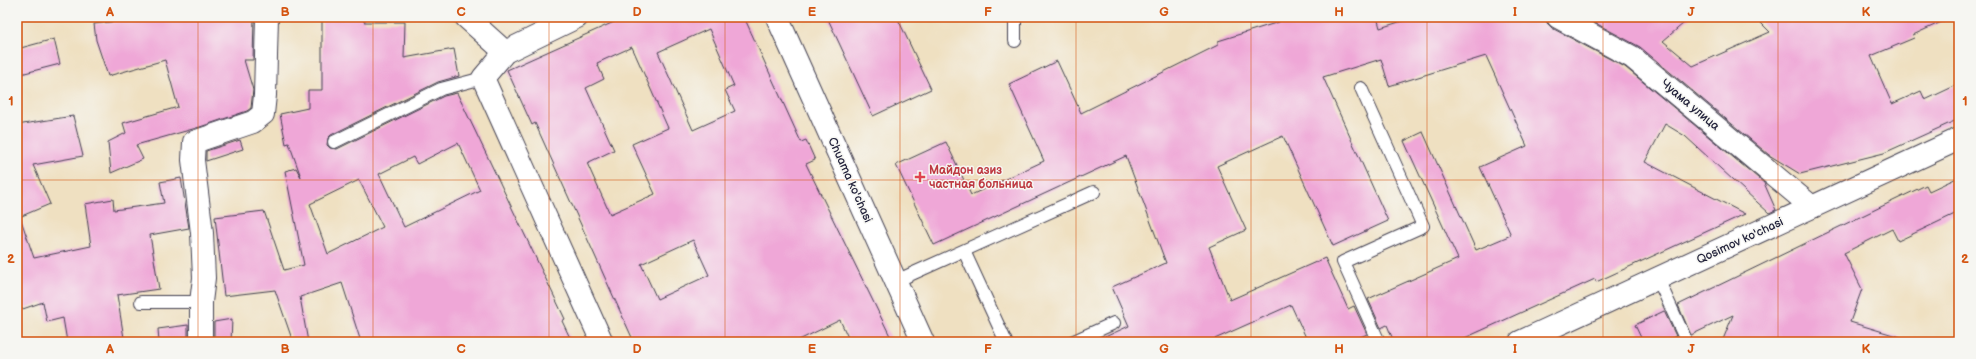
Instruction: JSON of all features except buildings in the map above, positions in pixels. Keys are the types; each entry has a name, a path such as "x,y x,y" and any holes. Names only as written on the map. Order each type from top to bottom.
{"street":[{"path":"200,342 204,278 202,233 193,160 194,142 253,122 263,114 265,95 267,17"},
{"path":"466,17 505,52"},
{"path":"577,17 505,52 483,78 602,342"},
{"name":"Chuama ko'chasi","path":"777,17 924,342"},
{"name":"Чуама улица","path":"1558,17 1632,57 1812,207"},
{"name":"Qosimov ko'chasi","path":"1520,342 1959,140"}],"lane":[{"path":"1015,17 1015,41"},
{"path":"334,142 441,89 483,78"},
{"path":"1361,88 1423,226 1342,262 1379,342"},
{"path":"896,281 1094,192"},
{"path":"964,251 1006,342"},
{"path":"1658,279 1684,336 1684,342"},
{"path":"141,302 202,302"},
{"path":"1072,342 1114,323"}],"place":[{"name":"Майдон азиз частная больница","path":"920,177"}]}
